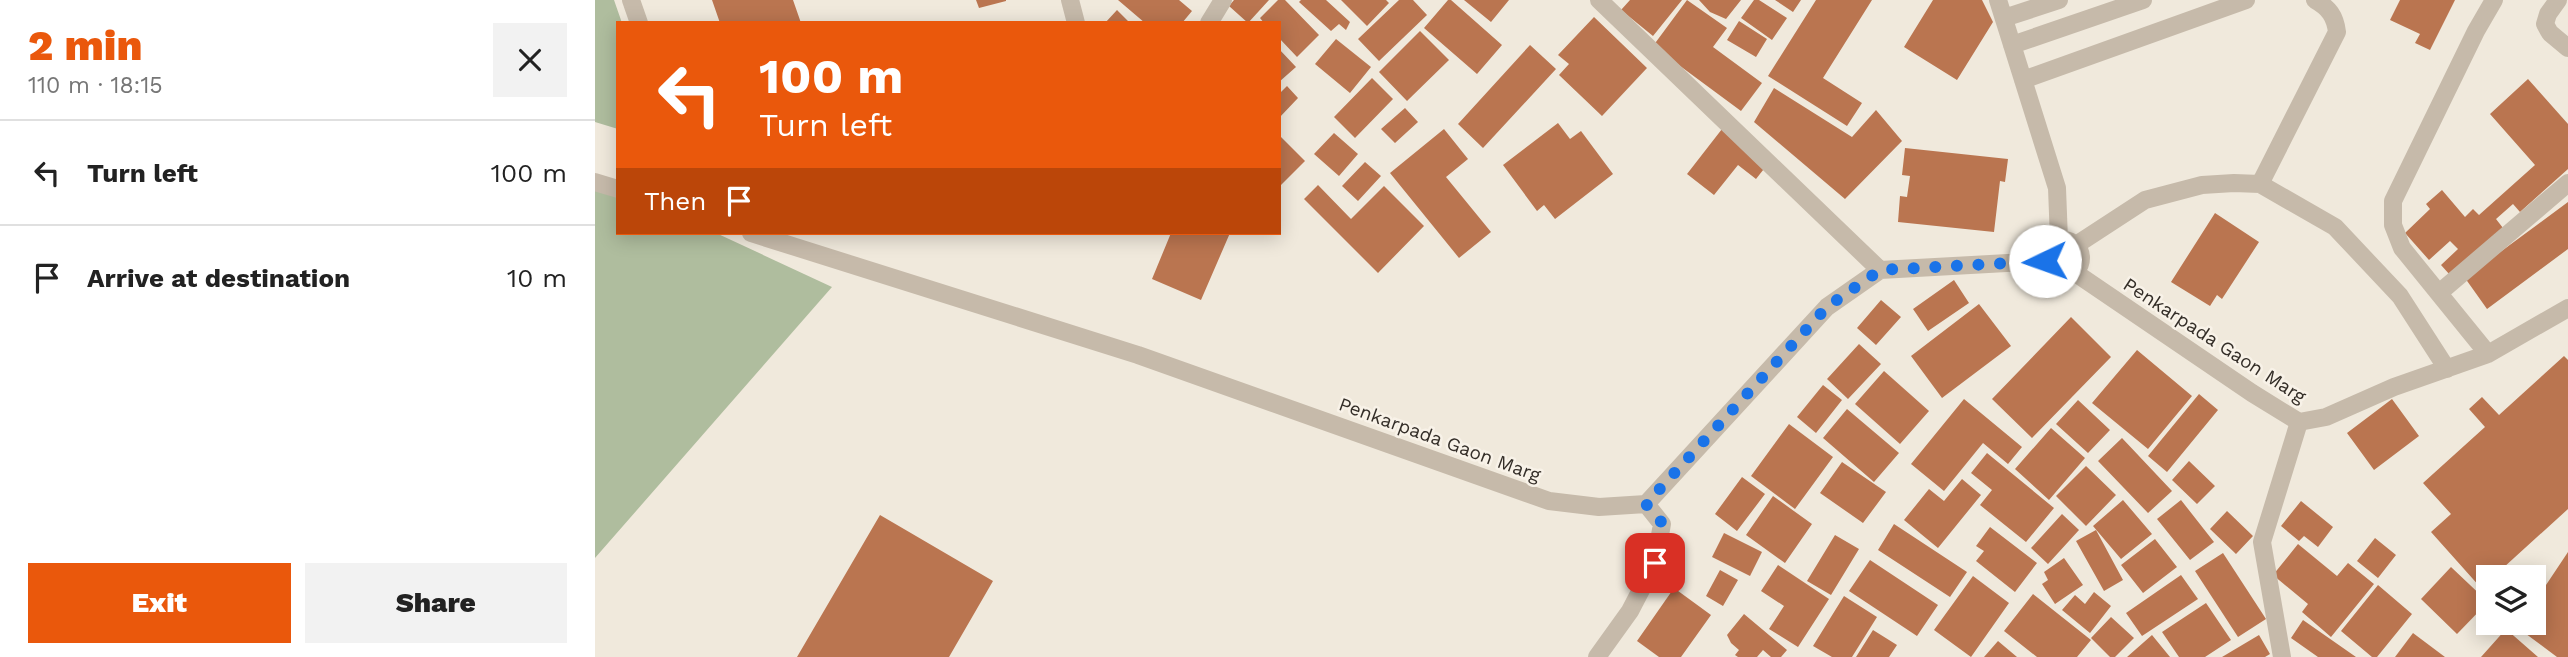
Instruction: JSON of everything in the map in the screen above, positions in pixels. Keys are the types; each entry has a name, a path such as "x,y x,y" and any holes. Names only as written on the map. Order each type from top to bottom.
{"street":[{"path":"631,0 638,21"},
{"path":"1070,0 1075,21"},
{"path":"1210,21 1223,0"},
{"path":"1599,0 1880,270"},
{"path":"1998,0 2057,188 2068,243 2080,254 2080,264 2074,272 2066,276 2056,275 2049,270 2045,251 2051,244 2068,243 2145,200 2202,185 2260,184 2335,227 2400,296 2447,369"},
{"path":"2004,18 2059,0"},
{"path":"2012,45 2143,0"},
{"path":"2023,80 2246,0"},
{"path":"2260,184 2337,32 2336,19 2315,0"},
{"path":"2488,354 2402,248 2393,225 2393,201 2476,31 2494,0"},
{"path":"2558,0 2548,14 2545,24 2550,33 2568,48"},
{"path":"595,182 616,188"},
{"path":"2439,293 2568,183"},
{"name":"Penkarpada Gaon Marg","path":"757,235 1137,355 1549,501 1599,507 1646,504"},
{"path":"1597,657 1630,611 1655,563 1663,524 1646,504 1827,307 1880,270 2045,261"},
{"name":"Penkarpada Gaon Marg","path":"2074,272 2299,422 2326,417 2394,387 2488,354 2568,308"},
{"path":"2282,657 2262,542 2299,422"}],"green space":[{"path":"595,0 614,0 621,21 616,21 616,128 595,122"},
{"path":"595,176 616,185 616,235 720,235 832,287 595,558"}],"building":[{"path":"712,0 793,0 800,21 719,21"},
{"path":"976,0 1006,0 1006,1 979,8"},
{"path":"1118,0 1179,0 1192,11 1184,21 1143,21"},
{"path":"1234,0 1269,0 1250,21 1246,21 1229,6"},
{"path":"1278,0 1285,0 1319,35 1297,57 1281,40 1281,21 1262,21 1260,18"},
{"path":"1326,0 1350,22 1346,30 1339,24 1331,31 1299,2"},
{"path":"1341,0 1386,0 1389,3 1367,26"},
{"path":"1399,0 1413,0 1427,15 1379,61 1358,39"},
{"path":"1448,0 1502,45 1477,74 1424,28"},
{"path":"1464,0 1509,0 1491,22"},
{"path":"1630,0 1682,0 1653,36 1621,10"},
{"path":"1687,0 1727,28 1713,47 1762,83 1741,111 1653,46"},
{"path":"1699,0 1741,0 1726,19 1710,12"},
{"path":"1754,0 1759,0 1787,18 1772,40 1741,18"},
{"path":"1775,0 1801,0 1793,12"},
{"path":"1816,0 1872,0 1823,78 1862,103 1847,126 1768,76"},
{"path":"1933,0 1982,0 1993,22 1957,80 1904,47"},
{"path":"2400,0 2455,0 2430,50 2415,43 2420,34 2390,20"},
{"path":"1117,10 1128,21 1107,21"},
{"path":"1594,17 1647,68 1602,116 1559,75 1569,64 1558,55"},
{"path":"1739,21 1767,39 1756,57 1727,40"},
{"path":"1420,31 1449,60 1407,101 1379,72"},
{"path":"1336,39 1371,67 1350,93 1315,64"},
{"path":"1530,45 1556,69 1483,148 1458,124"},
{"path":"1281,51 1296,67 1281,80"},
{"path":"1372,78 1393,99 1355,138 1334,117"},
{"path":"2528,79 2568,124 2568,169 2520,212 2513,204 2496,219 2503,228 2450,275 2441,265 2458,249 2450,241 2429,260 2405,233 2430,209 2426,204 2442,190 2465,217 2473,209 2479,215 2535,165 2490,114"},
{"path":"1287,86 1298,98 1281,116 1281,92"},
{"path":"1774,88 1852,137 1876,110 1902,141 1845,199 1754,122"},
{"path":"1405,108 1418,122 1395,143 1381,129"},
{"path":"1558,123 1570,139 1581,131 1613,174 1555,219 1544,205 1537,211 1503,165"},
{"path":"1444,129 1468,159 1446,177 1491,232 1459,258 1390,173"},
{"path":"1722,129 1767,165 1756,179 1738,165 1714,195 1687,174"},
{"path":"1334,133 1358,154 1339,176 1314,154"},
{"path":"1281,137 1305,161 1281,185"},
{"path":"1905,148 2008,159 2005,182 2000,181 1994,232 1898,222 1900,196 1907,197 1910,176 1902,175"},
{"path":"1365,162 1381,176 1358,201 1342,186"},
{"path":"1318,185 1351,219 1384,186 1424,226 1378,273 1304,199"},
{"path":"2568,202 2568,249 2487,309 2465,278"},
{"path":"2215,213 2259,242 2222,299 2217,295 2210,306 2171,282"},
{"path":"1170,235 1229,235 1201,300 1152,279"},
{"path":"1954,280 1969,303 1928,331 1913,309"},
{"path":"1881,300 1901,317 1876,345 1857,328"},
{"path":"1979,304 2011,346 1942,398 1911,356"},
{"path":"2071,317 2111,357 2032,438 1992,399"},
{"path":"1859,344 1881,364 1848,399 1827,379"},
{"path":"2137,350 2192,396 2148,449 2092,403"},
{"path":"2564,356 2568,360 2568,509 2506,565 2476,565 2476,582 2431,532 2451,514 2423,483 2485,427 2469,409 2482,397 2499,415"},
{"path":"1884,371 1929,411 1900,444 1855,404"},
{"path":"1823,385 1842,400 1816,433 1797,417"},
{"path":"2199,394 2218,410 2167,472 2148,456"},
{"path":"1964,399 2022,447 2008,464 1983,443 1944,491 1911,464"},
{"path":"2392,399 2419,436 2374,470 2347,433"},
{"path":"2078,400 2110,430 2088,453 2056,424"},
{"path":"1847,409 1899,453 1874,482 1823,438"},
{"path":"1789,424 1833,457 1795,509 1751,476"},
{"path":"2051,428 2085,458 2049,500 2015,469"},
{"path":"2122,438 2172,491 2148,513 2098,461"},
{"path":"1987,453 2054,508 2026,542 1980,505 1992,490 1971,473"},
{"path":"2189,461 2215,486 2197,504 2172,480"},
{"path":"1842,462 1886,492 1863,523 1820,493"},
{"path":"2086,466 2116,495 2086,526 2056,496"},
{"path":"1742,477 1765,494 1737,531 1715,514"},
{"path":"1962,479 1981,495 1938,548 1904,520 1929,489 1944,501"},
{"path":"1773,496 1812,524 1785,563 1746,535"},
{"path":"2123,500 2152,534 2121,559 2093,526"},
{"path":"2181,500 2214,542 2190,560 2157,519"},
{"path":"2301,501 2333,527 2318,547 2304,536 2299,541 2281,526"},
{"path":"2227,511 2253,536 2236,554 2210,529"},
{"path":"2062,514 2079,530 2048,564 2031,548"},
{"path":"880,515 993,581 949,657 797,657"},
{"path":"1894,524 1967,572 1950,597 1878,550"},
{"path":"1990,527 2037,563 2015,592 1976,561 1984,551 1976,546"},
{"path":"2096,530 2123,580 2104,591 2076,541"},
{"path":"1724,533 1762,552 1750,576 1712,557"},
{"path":"1835,535 1859,549 1831,595 1807,581"},
{"path":"2375,538 2396,555 2378,578 2357,561"},
{"path":"2155,539 2177,567 2143,593 2121,565"},
{"path":"2298,544 2337,576 2348,563 2374,584 2331,637 2302,612 2308,604 2273,575"},
{"path":"2568,552 2568,657 2557,657 2527,635 2546,635 2546,585"},
{"path":"2223,553 2266,619 2238,637 2195,571"},
{"path":"2064,558 2083,585 2055,604 2042,584 2048,580 2044,572"},
{"path":"1870,560 1938,605 1917,636 1849,591"},
{"path":"1778,565 1829,599 1798,647 1769,629 1784,606 1761,591"},
{"path":"2451,567 2476,591 2476,614 2457,634 2421,599"},
{"path":"1720,570 1738,580 1723,606 1706,596"},
{"path":"2181,575 2198,599 2142,636 2126,613"},
{"path":"1973,576 2009,603 1971,657 1934,630"},
{"path":"2378,585 2412,614 2377,657 2372,657 2341,631"},
{"path":"1674,588 1711,615 1681,657 1659,657 1637,641"},
{"path":"2094,592 2111,606 2090,633 2062,610 2075,595 2085,604"},
{"path":"2033,594 2091,640 2077,657 2037,657 2004,631"},
{"path":"1844,596 1877,617 1852,657 1832,657 1813,646"},
{"path":"2206,603 2231,640 2205,657 2179,657 2162,632"},
{"path":"1744,614 1787,650 1781,657 1771,657 1763,650 1757,657 1735,655 1739,650 1727,635"},
{"path":"2111,617 2134,638 2115,657 2110,657 2091,638"},
{"path":"2303,620 2356,657 2318,657 2291,638"},
{"path":"1873,630 1897,645 1889,657 1856,657"},
{"path":"2413,633 2445,657 2395,657"},
{"path":"2152,635 2170,657 2127,657"},
{"path":"2259,635 2270,654 2265,657 2222,657"},
{"path":"2501,635 2513,635 2538,657 2481,657"},
{"path":"1998,641 2017,657 1984,657"}],"route":[{"path":"1655,563 1663,524 1646,504 1827,307 1880,270 2045,261"}]}
